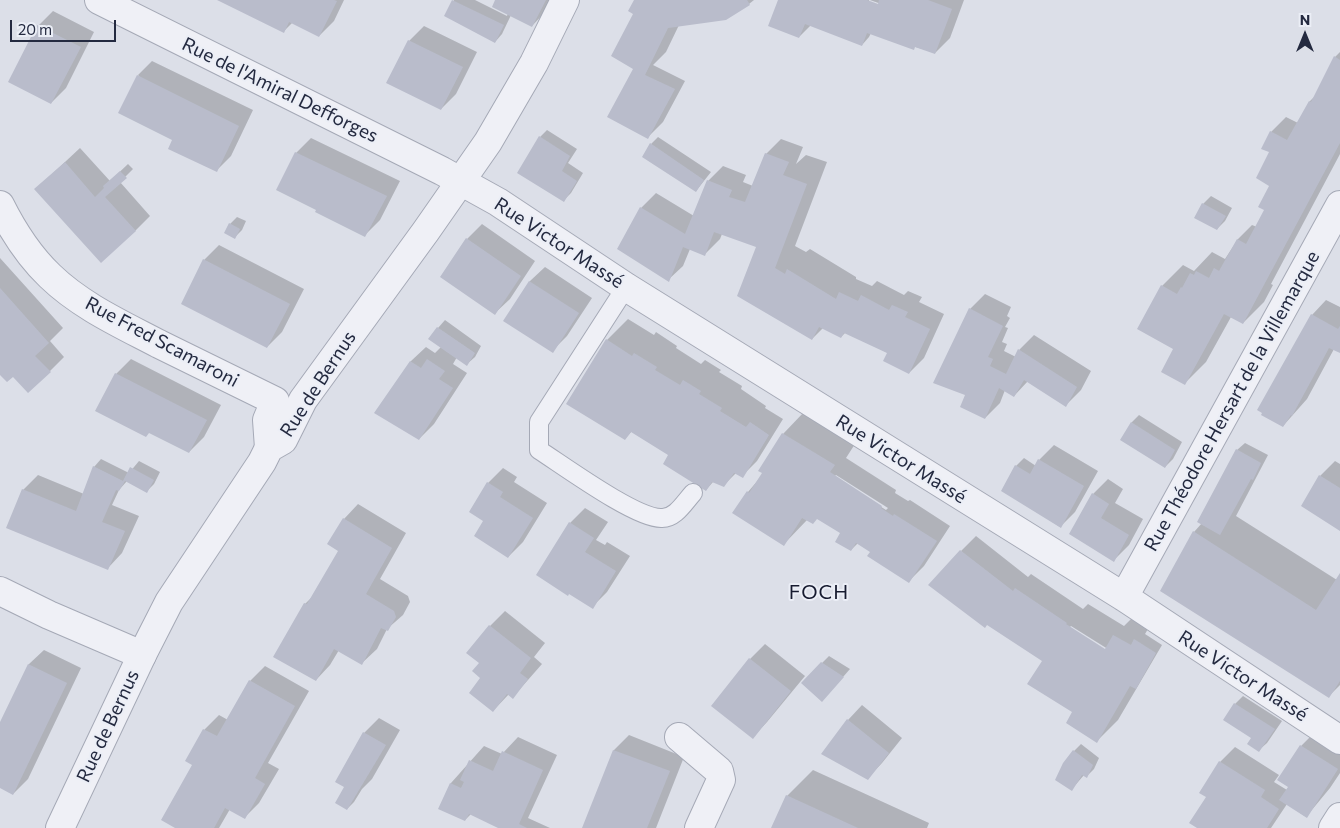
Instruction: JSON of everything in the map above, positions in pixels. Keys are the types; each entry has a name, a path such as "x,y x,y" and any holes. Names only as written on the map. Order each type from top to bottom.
{"street":[{"name":"Rue de l'Amiral Defforges","path":"99,0 442,170 460,182"},
{"name":"Rue de Bernus","path":"60,828 169,602 262,462 269,448 283,440 303,400 488,142 534,63 564,0"},
{"name":"Rue Victor Massé","path":"460,182 506,207 626,287 1124,597 1340,740"},
{"name":"Rue Fred Scamaroni","path":"0,205 7,220 34,259 74,296 111,319 275,401"},
{"name":"Rue Théodore Hersart de la Villemarque","path":"1124,597 1340,205"},
{"path":"269,448 267,420 275,401 285,396 303,400"},
{"path":"0,591 49,615 142,655"},
{"path":"679,737 719,771 721,780 699,828"},
{"path":"1333,828 1340,817"}],"lane":[{"path":"626,287 539,422 539,450 634,511 661,519 676,513 693,493"}],"building":[{"path":"217,0 337,1 319,37 289,22 284,33"},
{"path":"452,0 504,25 495,43 444,16"},
{"path":"495,0 546,0 532,27 492,7"},
{"path":"634,0 747,0 750,5 726,20 668,28 645,75 675,89 648,139 607,117 633,69 611,56 633,14 628,11"},
{"path":"778,0 867,0 878,4 879,0 928,0 952,9 935,54 915,47 914,50 867,33 862,46 805,24 799,38 768,26"},
{"path":"37,25 81,47 51,104 8,82"},
{"path":"408,40 463,67 441,110 386,83"},
{"path":"1334,56 1340,60 1340,143 1243,324 1224,314 1185,385 1161,372 1173,349 1137,329 1161,285 1177,294 1190,273 1194,275 1196,271 1209,278 1214,268 1219,271 1237,239 1246,244 1264,210 1258,207 1269,186 1256,178 1269,152 1261,149 1270,131 1287,140 1309,101 1311,102"},
{"path":"137,75 239,126 217,172 168,149 172,140 118,113"},
{"path":"539,136 570,156 562,171 577,181 564,202 517,173"},
{"path":"650,143 704,180 696,192 642,157"},
{"path":"295,152 387,196 365,237 276,190"},
{"path":"765,153 789,162 783,175 807,184 775,268 785,274 787,269 836,299 839,292 858,301 861,295 889,310 892,305 908,312 905,317 930,329 909,374 883,361 887,353 844,333 841,338 819,327 812,340 737,296 756,247 714,232 705,256 683,247 669,282 617,249 640,207 685,234 707,180 732,190 729,197 745,202"},
{"path":"65,162 95,197 104,188 103,186 120,171 127,178 105,197 136,231 101,263 34,189"},
{"path":"1202,203 1226,216 1217,230 1194,218"},
{"path":"229,223 240,229 235,239 224,233"},
{"path":"466,238 521,276 495,315 440,277"},
{"path":"203,259 290,304 267,348 181,304"},
{"path":"529,281 579,313 553,353 503,321"},
{"path":"0,288 49,343 35,356 51,372 28,393 13,377 7,382 0,375"},
{"path":"969,308 1003,326 988,357 993,359 990,366 1006,374 1018,349 1077,387 1066,407 1024,380 1014,397 999,388 985,419 960,407 965,395 933,383"},
{"path":"1311,314 1338,329 1340,326 1340,353 1329,348 1292,416 1283,427 1261,415 1262,413 1257,410"},
{"path":"437,327 475,353 467,366 428,339"},
{"path":"606,339 632,356 634,353 657,367 655,370 680,385 683,380 701,391 699,394 722,408 720,411 746,427 750,422 769,435 743,478 734,473 724,487 712,482 706,491 663,464 668,455 631,432 625,440 566,404"},
{"path":"427,359 445,371 439,379 453,388 419,440 374,413 410,361 421,368"},
{"path":"115,373 207,420 189,453 149,433 146,437 95,411"},
{"path":"1131,422 1175,450 1165,468 1120,440"},
{"path":"782,433 835,465 830,472 882,506 881,508 937,541 909,583 867,556 870,552 856,543 851,551 835,542 840,533 817,519 813,524 802,518 784,546 732,513 747,491 749,493 762,473 758,471"},
{"path":"1236,449 1261,463 1220,535 1197,522"},
{"path":"1038,459 1084,486 1061,528 1001,491 1015,465 1030,474"},
{"path":"93,466 123,481 130,467 154,480 147,493 125,481 119,491 116,490 102,522 125,531 108,570 6,528 22,489 76,511"},
{"path":"1319,475 1340,488 1340,531 1301,506"},
{"path":"487,482 503,492 500,497 533,518 508,558 474,536 483,521 469,512"},
{"path":"1092,493 1109,504 1101,518 1129,535 1114,562 1069,534"},
{"path":"343,518 392,548 366,594 394,611 396,617 388,631 381,628 362,665 334,649 316,681 273,657 304,603 307,604 338,551 327,544"},
{"path":"569,522 594,538 585,552 616,571 593,609 569,594 568,596 536,575"},
{"path":"1193,531 1316,610 1340,573 1340,681 1329,698 1160,591"},
{"path":"960,550 1013,591 1015,588 1105,649 1113,635 1131,645 1134,639 1156,653 1136,689 1130,686 1097,743 1066,723 1072,712 1027,684 1042,661 987,625 985,628 928,585"},
{"path":"489,625 531,658 520,673 528,679 513,699 507,694 493,712 469,693 480,678 472,671 479,663 466,653"},
{"path":"749,658 791,691 753,739 711,706"},
{"path":"821,662 844,677 822,702 801,683"},
{"path":"28,664 67,683 13,795 0,788 0,722"},
{"path":"249,680 295,706 255,778 265,784 245,819 225,808 214,828 175,828 161,820 192,765 185,761 203,729 217,736"},
{"path":"1234,703 1275,729 1259,752 1247,744 1251,738 1223,720"},
{"path":"847,719 889,753 868,780 821,754"},
{"path":"363,732 386,745 347,810 335,803 344,787 335,782"},
{"path":"1300,745 1338,769 1307,818 1279,800 1288,787 1277,780"},
{"path":"613,750 670,771 647,828 582,828"},
{"path":"1073,750 1093,765 1087,778 1082,775 1072,791 1055,780 1063,763"},
{"path":"502,751 543,770 519,824 527,828 498,828 469,814 465,821 438,809 450,783 461,788 464,782 460,780 469,760 493,771"},
{"path":"1219,761 1265,790 1261,797 1279,809 1267,828 1197,828 1189,823 1206,797 1199,793"},
{"path":"786,795 858,828 771,828"}],"district":[{"name":"FOCH","path":"819,592"}]}
